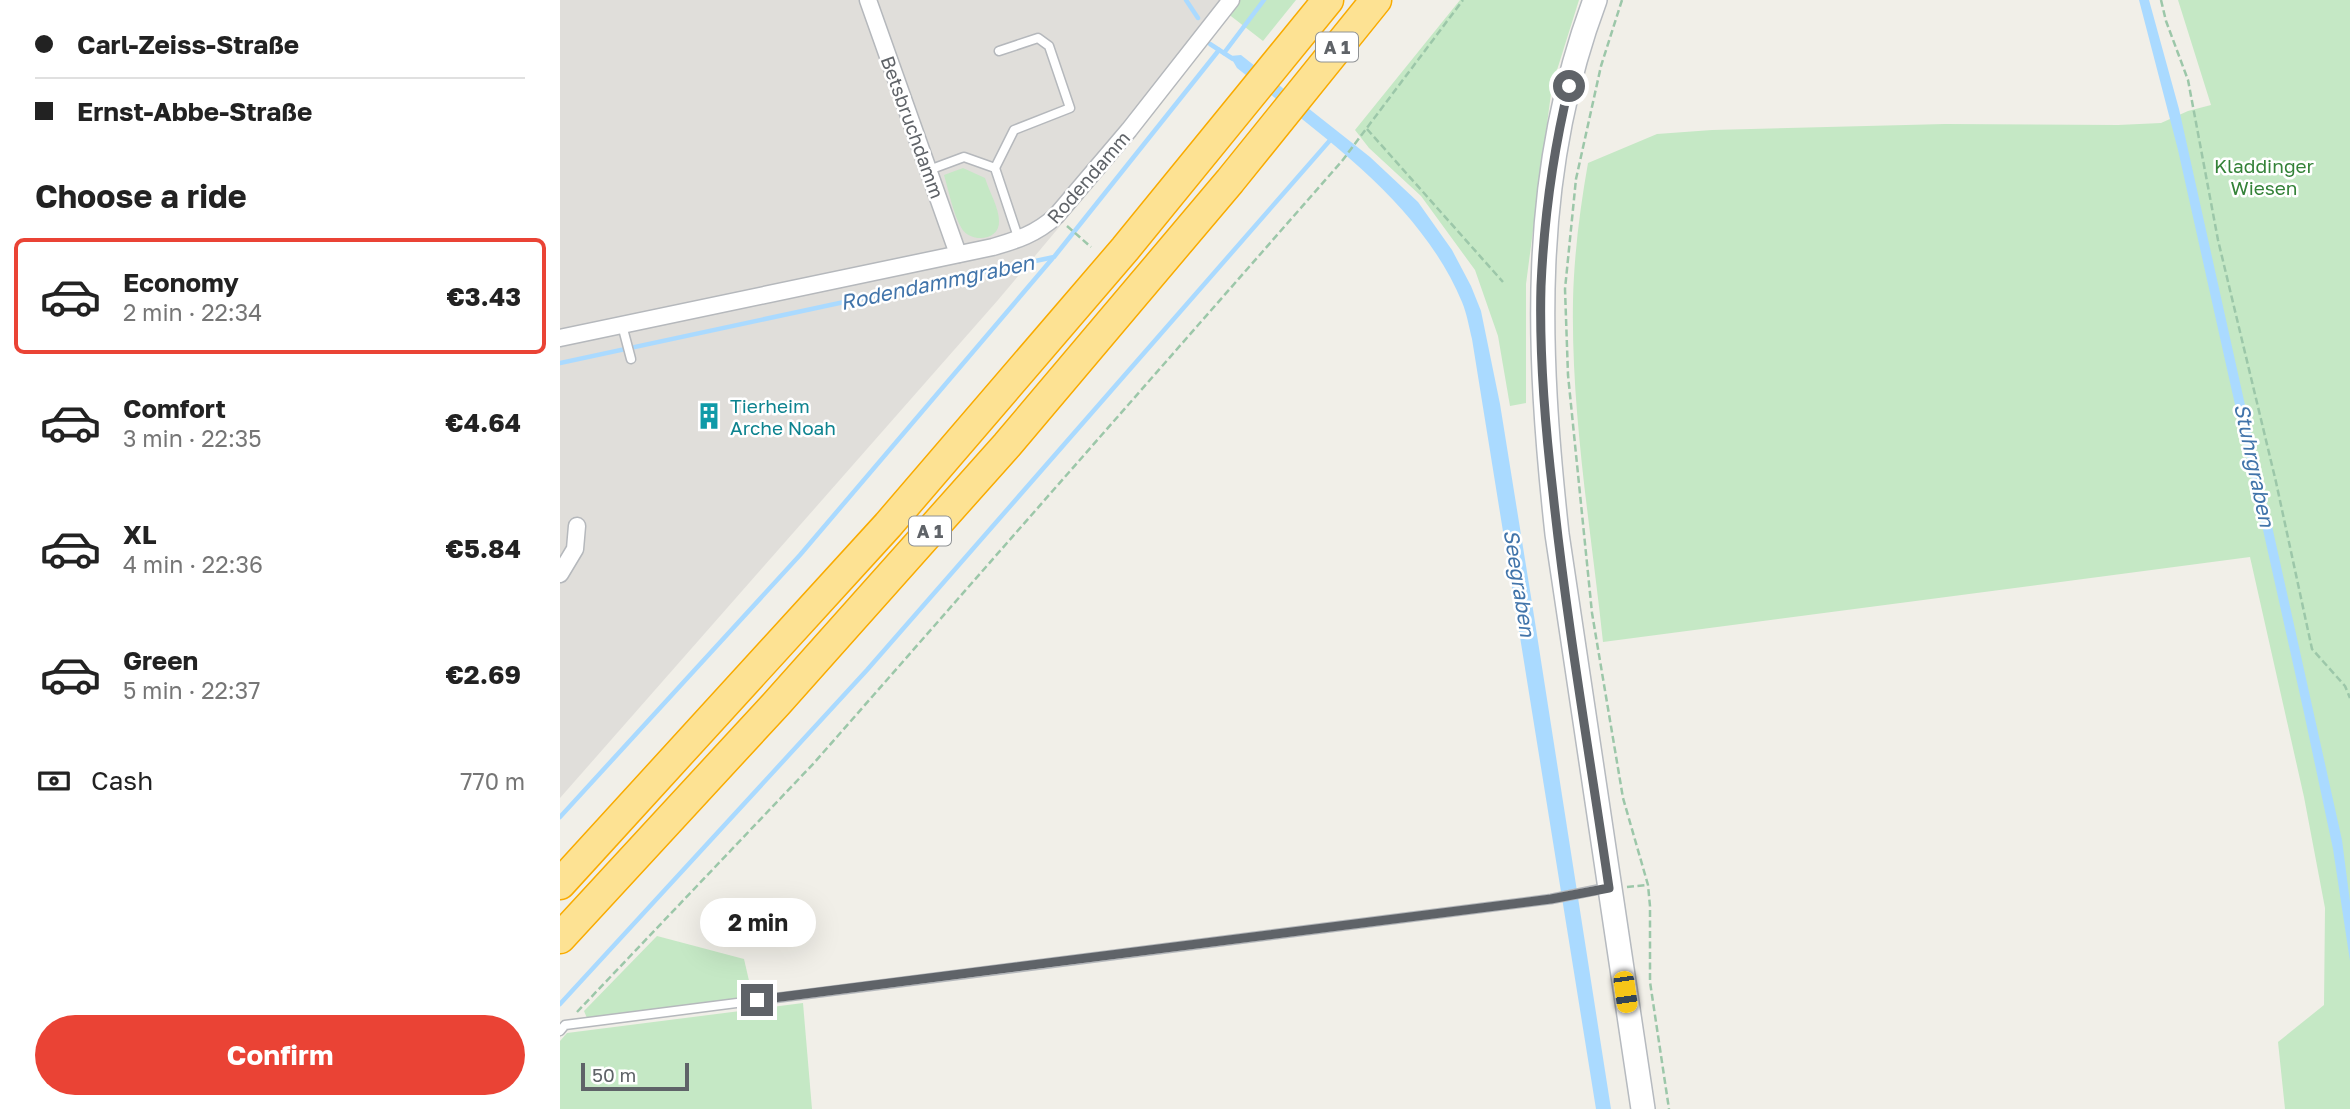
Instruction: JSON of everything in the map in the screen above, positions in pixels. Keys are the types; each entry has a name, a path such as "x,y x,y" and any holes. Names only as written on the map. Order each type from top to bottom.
{"highway":[{"name":"A 1","path":"560,884 888,525 1125,249 1328,0"},
{"name":"A 1","path":"560,938 777,703 1007,445 1230,181 1376,0"}],"main road":[{"path":"1595,0 1569,86 1553,168 1541,288 1541,344 1557,534 1643,1109"}],"street":[{"name":"Betsbruchdamm","path":"868,0 958,254"},
{"name":"Rodendamm","path":"560,338 624,331 1018,240 1042,229 1129,130 1231,0"},
{"path":"560,574 575,549 578,526"}],"lane":[{"path":"999,51 1038,38 1049,46 1070,108 1014,130 995,169 1018,240"},
{"path":"929,170 964,157 995,169"},
{"path":"624,331 631,359"},
{"path":"563,1028 1551,899 1609,888"}],"path":[{"path":"563,1028 814,763 1342,161 1464,0"},
{"path":"1622,0 1601,66 1576,179 1565,289 1568,375 1591,613 1623,798 1648,885 1650,982 1669,1109"},
{"path":"2161,0 2188,80 2218,240 2276,482 2312,649 2345,686 2350,698"},
{"path":"1367,130 1503,282"},
{"path":"1056,216 1091,247"}],"shaded area":[{"path":"560,0 1237,0 1071,213 998,300 560,798"}],"green space":[{"path":"1236,0 1296,0 1263,41 1227,13"},
{"path":"1460,0 1579,0 1552,86 1526,284 1526,403 1510,406 1498,336 1475,270 1421,196 1369,148 1355,130"},
{"name":"Kladdinger Wiesen","path":"2178,0 2350,0 2350,1109 2285,1109 2278,1042 2324,1005 2325,908 2304,797 2250,557 1603,642 1578,429 1573,343 1575,266 1588,163 1657,134 1712,130 1945,124 2161,123 2188,111 2211,105"},
{"path":"963,168 985,178 996,205 998,228 990,236 978,238 966,233 956,217 944,175"},
{"path":"657,936 744,959 753,998 587,1018 584,1011"},
{"path":"803,1003 812,1109 560,1109 560,1041 567,1033"}],"water":[{"name":"Stuhrgraben","path":"2139,0 2149,0 2179,109 2342,840 2350,902 2350,961 2333,849 2304,713 2178,150"},
{"name":"Seegraben","path":"1241,55 1370,157 1418,202 1452,250 1481,311 1500,404 1611,1109 1596,1109 1472,339 1464,307 1444,266 1421,232 1394,201 1333,144 1237,68 1230,56"}],"waterway":[{"path":"1186,0 1198,18"},
{"path":"1224,53 1264,0"},
{"name":"Rodendammgraben","path":"1210,44 1233,59"},
{"name":"Rodendammgraben","path":"560,363 1054,257 1219,50"},
{"path":"560,1004 867,670 1332,138"},
{"path":"560,817 800,555 1052,259"}],"place":[{"name":"Tierheim Arche Noah","path":"709,416"}],"route":[{"path":"757,1000 1551,899 1609,888 1557,534 1541,344 1545,233 1560,124 1569,86"}]}
